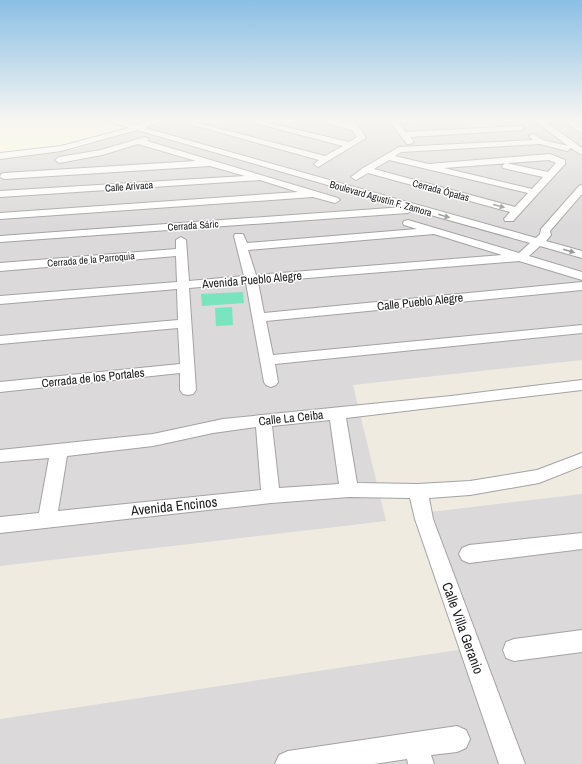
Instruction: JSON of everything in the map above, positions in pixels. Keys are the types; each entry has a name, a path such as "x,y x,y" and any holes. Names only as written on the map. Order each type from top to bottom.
{"street":[{"name":"Cerrada Sáric","path":"52,161 82,156"},
{"path":"112,156 150,168"},
{"name":"Cerrada Sáric","path":"188,156 258,178 335,200"},
{"name":"Boulevard Agustín F. Zamora","path":"237,156 420,209 582,245"},
{"name":"Boulevard Agustín F. Zamora","path":"262,156 540,236 582,255"},
{"path":"313,156 326,159"},
{"path":"316,165 332,156"},
{"name":"Cerrada Ópatas","path":"430,166 554,158 559,156"},
{"path":"356,177 388,157"},
{"name":"Cerrada Ópatas","path":"388,157 534,192"},
{"path":"509,219 562,163 554,158"},
{"name":"Cerrada Ópatas","path":"491,162 549,176"},
{"path":"4,176 150,168 210,163"},
{"path":"0,185 8,167 14,166"},
{"path":"150,168 150,206"},
{"path":"296,174 306,168"},
{"name":"Cerrada Ópatas","path":"366,170 516,210"},
{"name":"Calle Arivaca","path":"0,194 150,206 258,178"},
{"path":"512,257 540,236 582,188"},
{"name":"Cerrada Sáric","path":"0,216 312,194"},
{"path":"386,211 396,202"},
{"name":"Cerrada Sáric","path":"0,239 150,206 386,211 420,209"},
{"path":"408,223 512,257 582,276"},
{"path":"271,382 241,242 435,231"},
{"name":"Cerrada de la Parroquia","path":"0,267 181,246 184,285"},
{"name":"Avenida Pueblo Alegre","path":"0,300 512,257"},
{"path":"184,285 184,324 188,390"},
{"name":"Calle Pueblo Alegre","path":"258,318 582,286"},
{"path":"0,340 184,324"},
{"path":"267,360 582,329"},
{"name":"Cerrada de los Portales","path":"0,387 187,368"},
{"name":"Calle La Ceiba","path":"0,456 154,440 232,424 517,394 582,384"},
{"path":"336,414 349,490"},
{"path":"263,421 272,496"},
{"path":"47,520 59,451"},
{"name":"Avenida Encinos","path":"0,525 272,496 349,490 385,489 418,491 492,486 539,476 582,459"},
{"name":"Calle Villa Geranio","path":"418,491 424,519 512,764"},
{"path":"469,554 582,541"},
{"path":"514,650 582,641"},
{"path":"288,764 418,754 457,739"}],"shaded area":[{"path":"27,156 582,156 582,360 353,385 386,521 0,566 0,159"},
{"path":"582,494 582,764 514,764 422,513"},
{"path":"471,648 513,764 0,764 0,719"}],"green space":[{"path":"243,292 244,303 202,306 201,294"},
{"path":"232,307 233,325 216,326 215,308"}]}
